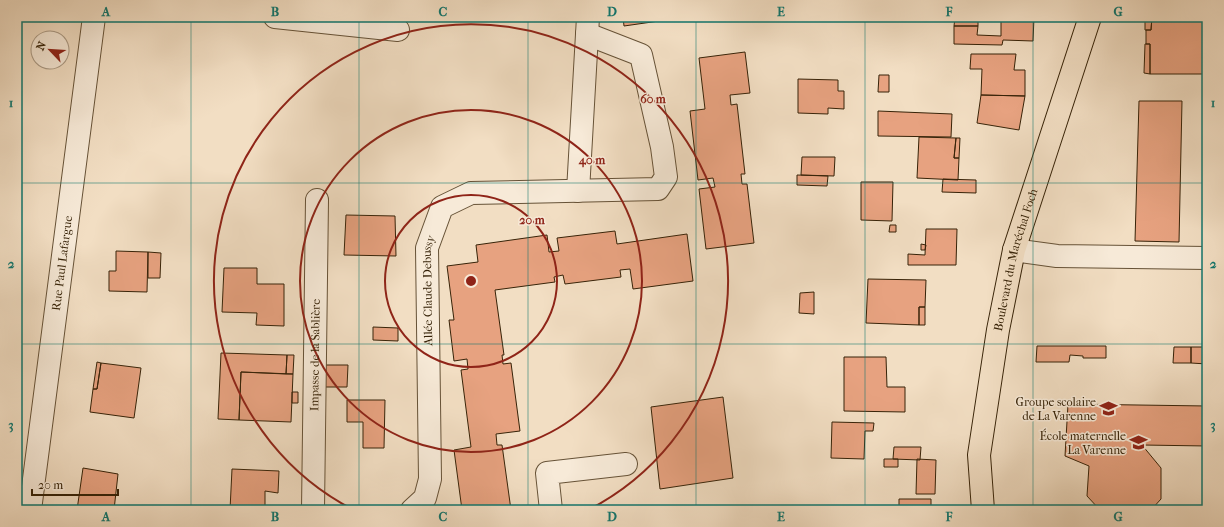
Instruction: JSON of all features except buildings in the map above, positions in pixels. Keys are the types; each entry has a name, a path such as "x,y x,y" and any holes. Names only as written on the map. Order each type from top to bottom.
{"main road":[{"name":"Boulevard du Maréchal Foch","path":"983,510 979,455 998,330 1014,250 1090,17"}],"street":[{"name":"Rue Paul Lafargue","path":"27,502 94,17"},
{"path":"275,17 398,30"},
{"name":"Allée Claude Debussy","path":"412,510 425,498 430,480 428,248 442,207 470,193 658,189 666,177 662,147 641,55 588,26 578,190"},
{"name":"Impasse de la Sablière","path":"313,510 317,200"},
{"path":"1014,250 1057,256 1207,258"},
{"path":"551,510 547,473 626,464"}],"place":[{"name":"Groupe scolaire de La Varenne","path":"1109,409"},
{"name":"École maternelle La Varenne","path":"1139,443"}]}
